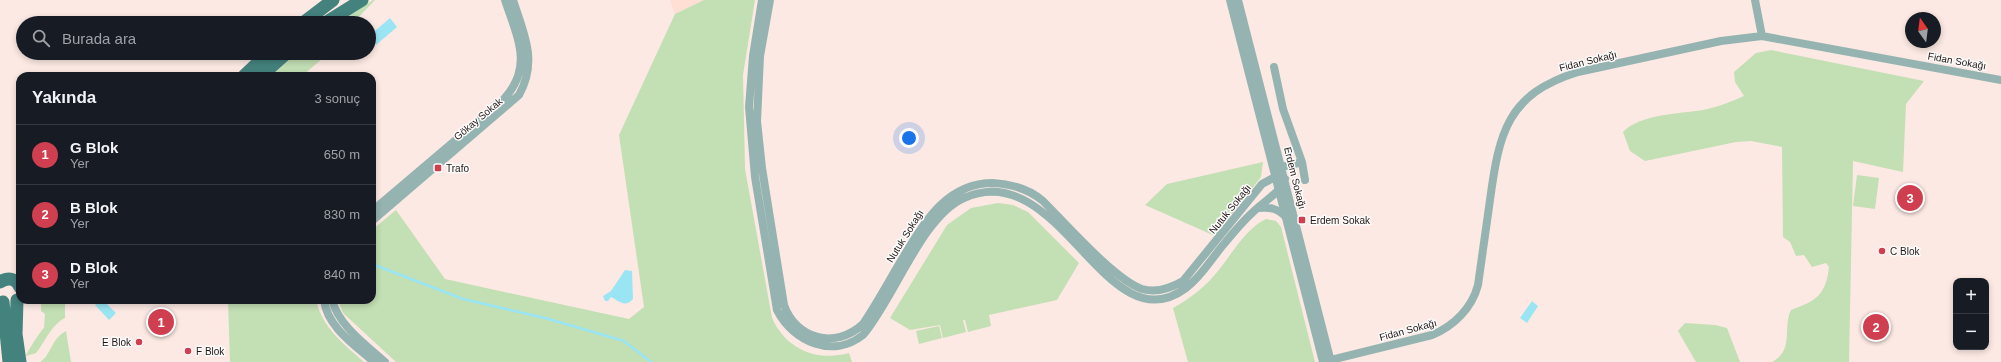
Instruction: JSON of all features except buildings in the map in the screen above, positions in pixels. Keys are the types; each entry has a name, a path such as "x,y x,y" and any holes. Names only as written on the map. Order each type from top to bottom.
{"main road":[{"path":"312,16 333,0"},
{"path":"336,16 362,0"},
{"path":"248,72 261,60"},
{"path":"265,72 279,60"},
{"path":"9,362 1,302 10,304 16,300"},
{"path":"18,304 16,334 20,362"}],"street":[{"name":"Gökay Sokak","path":"376,217 504,99 516,84 520,73 520,54 505,0"},
{"name":"Gökay Sokak","path":"376,208 514,101 528,75 528,52 513,0"},
{"name":"Nutuk Sokağı","path":"762,0 750,84 749,113 755,177 777,310 787,326 794,333 813,344 823,346 841,345 850,343 863,335 932,225 948,207 970,195 983,192 1000,192 1013,194 1032,203 1114,283 1125,291 1146,298 1170,296 1186,288 1257,208 1279,190 1285,178"},
{"name":"Nutuk Sokağı","path":"770,0 760,56 758,83 756,121 760,158 784,305 795,325 800,330 814,336 830,338 840,336 850,333 862,324 924,222 944,201 967,188 982,184 999,184 1015,187 1031,193 1043,201 1123,279 1143,289 1155,290 1176,285 1190,274 1262,184 1275,177"},
{"name":"Erdem Sokağı","path":"1230,0 1275,177 1328,361"},
{"name":"Erdem Sokağı","path":"1238,0 1285,178 1328,361"},
{"path":"1755,0 1762,36"},
{"name":"Fidan Sokağı","path":"1328,361 1432,335 1446,329 1467,308 1475,297 1478,285 1495,161 1499,144 1512,114 1524,101 1540,88 1556,79 1578,72 1721,41 1762,36 2001,80"},
{"path":"1274,66 1283,109 1302,162 1305,180"},
{"path":"1282,167 1302,162"},
{"path":"1275,177 1285,178"},
{"name":"Nutuk Sokağı","path":"1257,208 1273,208 1278,210 1286,217"},
{"path":"325,304 330,317 337,328 374,362"},
{"path":"334,304 344,323 386,362"}],"shaded area":[{"path":"670,0 704,0 675,14"}],"green space":[{"path":"373,0 375,0 360,16 348,16"},
{"path":"704,0 755,0 743,75 745,169 772,318 785,338 803,350 825,356 849,353 852,362 396,362 343,313 340,304 376,304 376,227 396,210 445,279 629,319 644,307 619,135 675,14"},
{"path":"1771,50 1924,81 1906,104 1903,172 1853,161 1849,362 1772,362 1779,357 1786,345 1787,324 1791,310 1813,300 1818,296 1822,291 1828,277 1829,267 1826,263 1812,267 1804,255 1796,256 1790,242 1783,237 1782,147 1751,141 1736,142 1645,161 1630,151 1623,132 1630,126 1649,118 1708,109 1744,96 1735,82 1734,72 1756,53"},
{"path":"289,60 321,60 307,72 276,72"},
{"path":"1263,162 1261,177 1215,236 1145,205 1167,184"},
{"path":"1857,175 1879,178 1875,209 1853,206"},
{"path":"998,203 1013,205 1028,212 1079,263 1057,300 989,315 991,326 968,332 965,320 963,320 966,332 943,338 940,325 910,330 890,318 947,225 971,208"},
{"path":"1266,219 1276,221 1281,227 1315,362 1188,362 1173,308 1203,287 1218,271 1252,228"},
{"path":"41,304 65,304 65,318 52,329 36,353 26,356 34,341 44,328 45,314 41,311"},
{"path":"228,304 317,304 324,319 335,335 364,362 230,362"},
{"path":"1685,323 1715,325 1727,328 1740,362 1696,362 1678,331"},
{"path":"939,326 942,338 919,344 916,331"},
{"path":"66,331 71,362 40,362 47,355 57,339"}],"water":[{"path":"390,18 397,27 376,45 376,30"},
{"path":"625,270 632,271 633,299 630,302 625,303 619,302 611,297 608,301 605,301 603,296 611,291"},
{"path":"1532,301 1538,306 1527,323 1520,318"},
{"path":"107,304 116,313 109,320 95,305"}],"waterway":[{"path":"376,266 463,299 545,318 624,341 651,362"}],"place":[{"name":"Trafo","path":"438,168"},
{"name":"D Blok","path":"1910,198"},
{"name":"Erdem Sokak","path":"1302,220"},
{"name":"C Blok","path":"1882,251"},
{"name":"G Blok","path":"161,322"},
{"name":"B Blok","path":"1876,327"},
{"name":"E Blok","path":"139,342"},
{"name":"F Blok","path":"188,351"}]}
